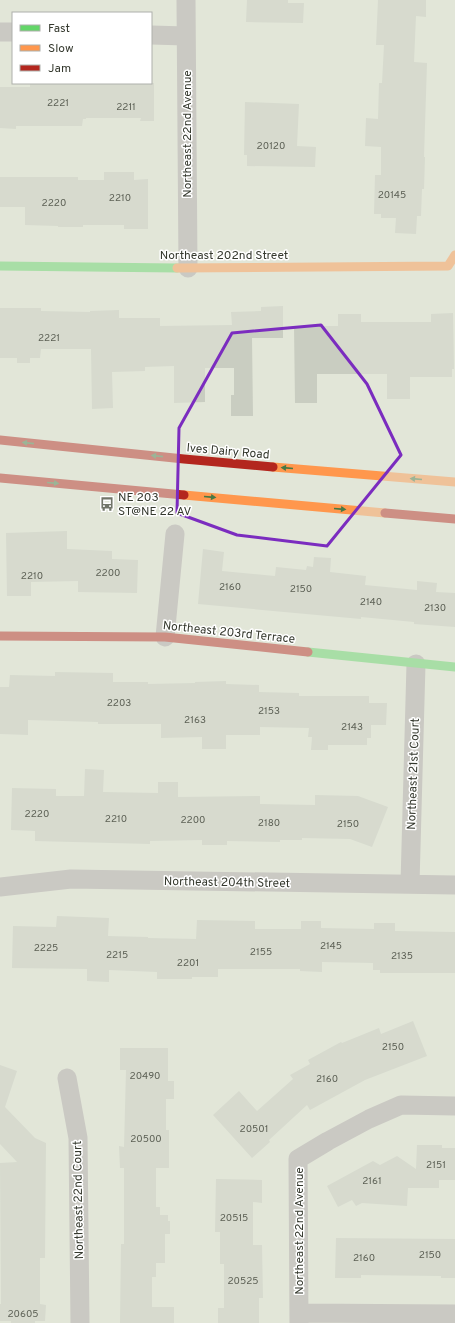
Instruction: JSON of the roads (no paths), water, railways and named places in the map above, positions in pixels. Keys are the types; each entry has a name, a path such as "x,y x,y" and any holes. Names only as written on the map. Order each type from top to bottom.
{"street":[{"name":"Northeast 22nd Avenue","path":"186,0 188,268"},
{"path":"0,32 12,32"},
{"path":"152,35 186,36"},
{"name":"Northeast 202nd Street","path":"0,266 188,268 448,266 455,255"},
{"name":"Ives Dairy Road","path":"0,440 184,459 455,482"},
{"path":"0,478 455,519"},
{"path":"165,637 175,534"},
{"name":"Northeast 203rd Terrace","path":"0,636 165,637 455,667"},
{"name":"Northeast 21st Court","path":"410,884 416,664"},
{"name":"Northeast 204th Street","path":"0,888 71,879 455,885"},
{"name":"Northeast 22nd Court","path":"67,1078 78,1138 80,1323"},
{"name":"Northeast 22nd Avenue","path":"299,1318 298,1159 369,1119 401,1105 455,1106"},
{"path":"299,1318 455,1314"}],"place":[{"name":"NE 203 ST@NE 22 AV","path":"107,504"}]}
